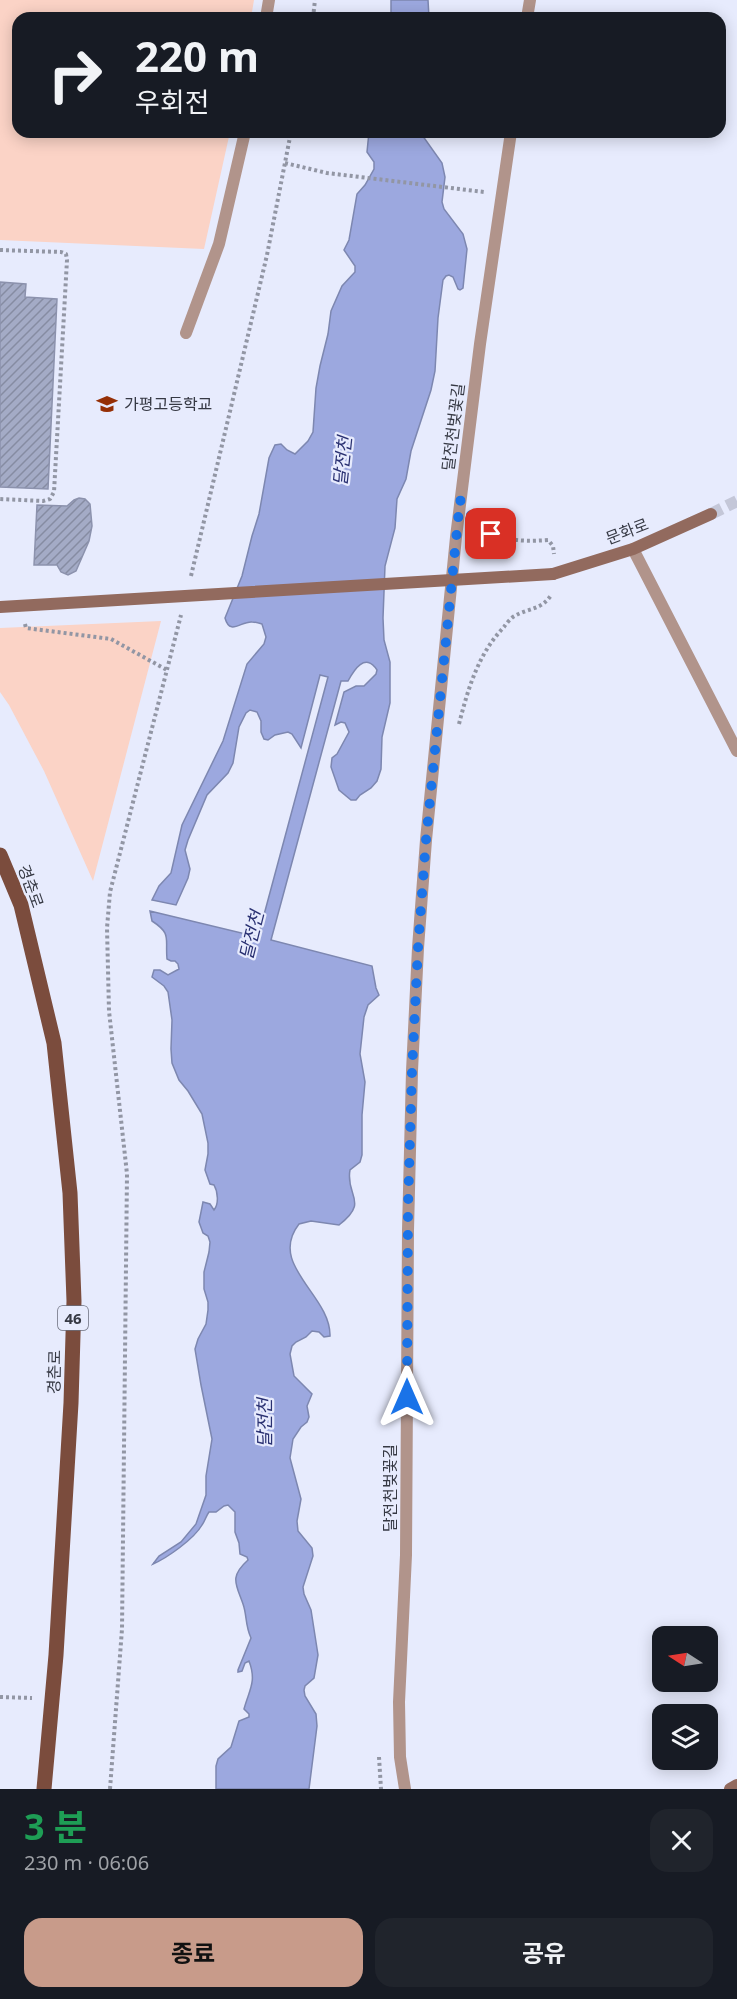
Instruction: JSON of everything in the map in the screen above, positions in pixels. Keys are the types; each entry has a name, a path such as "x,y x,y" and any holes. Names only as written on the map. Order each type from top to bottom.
{"main road":[{"name":"문화로","path":"0,607 553,574 633,549 711,514"},
{"name":"경춘로","path":"0,855 21,905 54,1043 70,1193 74,1301 71,1403 65,1529 44,1789"},
{"path":"730,1789 737,1785"}],"street":[{"path":"186,333 219,244 244,138"},
{"name":"달전천벚꽃길","path":"405,1789 400,1757 399,1702 406,1555 408,1242 412,1071 426,840 460,500 510,138"},
{"path":"633,549 737,751"}],"path":[{"path":"189,582 267,255 290,138"},
{"path":"285,163 327,173 503,194"},
{"path":"0,250 61,252 66,254 67,260 54,492 50,499 43,501 0,499"},
{"path":"458,728 470,685 493,639 513,617 546,604 554,591 553,546 548,540 529,542 506,539 491,534 476,522 460,500"},
{"path":"110,1789 122,1629 127,1174 109,1011 107,928 110,892 184,604"},
{"path":"23,606 26,628 111,639 167,670"},
{"path":"0,1696 52,1699"}],"shaded area":[{"path":"0,0 254,0 252,12 12,12 12,138 229,138 204,249 0,240"},
{"path":"161,621 93,881 44,771 0,692 0,628"}],"water":[{"path":"391,0 428,0 429,12 391,12"},
{"name":"달전천","path":"368,138 424,138 442,163 445,177 442,202 444,209 463,234 467,249 463,288 458,289 453,277 449,275 443,280 435,371 411,451 406,479 397,499 395,528 385,566 383,618 384,640 390,662 390,703 382,737 381,769 377,781 371,788 356,800 351,800 339,790 331,767 332,758 337,754 349,732 345,723 335,725 344,692 356,686 364,686 376,674 377,670 373,665 364,663 357,668 348,681 341,681 271,940 372,966 379,995 368,1005 364,1017 360,1054 365,1082 362,1155 360,1162 350,1170 349,1179 355,1204 353,1210 339,1225 311,1221 299,1224 291,1239 290,1253 295,1267 321,1307 328,1321 330,1336 324,1337 319,1332 312,1331 292,1346 290,1354 294,1376 312,1394 307,1406 309,1417 293,1439 290,1458 301,1499 297,1521 298,1531 312,1548 313,1556 303,1587 311,1610 318,1655 314,1678 304,1690 316,1714 317,1726 309,1789 216,1789 218,1759 231,1747 239,1721 249,1717 244,1709 252,1680 249,1661 245,1663 242,1671 238,1672 238,1670 251,1638 236,1586 238,1571 248,1560 240,1554 235,1532 235,1512 228,1505 216,1512 209,1512 187,1542 153,1564 159,1556 181,1542 196,1524 206,1495 206,1476 212,1439 195,1349 206,1324 208,1310 204,1272 210,1242 199,1222 203,1202 210,1204 214,1210 217,1198 214,1185 210,1184 205,1170 208,1143 202,1114 179,1080 172,1063 172,1020 168,992 152,977 154,970 160,970 168,975 179,969 178,964 167,959 165,933 152,921 150,911 258,937 328,677 320,675 301,748 292,734 288,732 275,735 268,740 264,739 257,712 250,710 246,713 239,727 233,763 228,773 207,795 188,840 185,850 190,869 176,905 152,900 159,886 171,873 182,825 223,741 247,664 264,644 266,637 262,624 248,622 233,627 227,623 225,618 242,576 259,514 269,458 275,445 281,444 295,454 308,441 313,432 316,388 331,311 342,286 355,272 355,266 344,250 349,240 357,194 374,169 374,162 367,152"}],"building":[{"path":"0,282 26,284 25,297 57,299 48,489 0,487"},
{"path":"79,498 85,499 90,504 92,526 89,541 76,571 68,575 61,572 57,565 34,565 37,505 67,506"}],"tunnel":[{"path":"711,514 737,501"}],"place":[{"name":"가평고등학교","path":"107,404"}],"route":[{"path":"407,1397 408,1207 418,948 426,840 460,500 476,522 491,534"}]}
